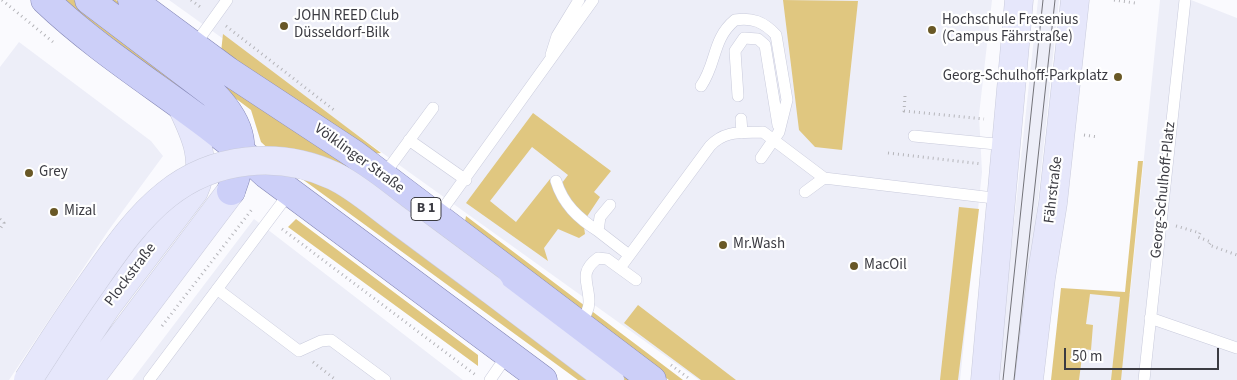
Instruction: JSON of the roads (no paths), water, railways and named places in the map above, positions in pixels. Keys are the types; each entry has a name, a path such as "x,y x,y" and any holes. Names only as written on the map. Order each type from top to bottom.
{"main road":[{"path":"45,0 74,28 240,150 266,174 543,380"},
{"path":"89,0 213,94 229,110 238,128 240,150 239,170 231,191"},
{"name":"Völklinger Straße","path":"132,0 228,71 317,128 384,176 652,380"},
{"path":"985,380 1020,0"},
{"name":"Fährstraße","path":"1029,380 1041,278 1054,203 1075,0"},
{"name":"Plockstraße","path":"58,380 107,306 194,190 201,169 194,132 182,107"},
{"path":"28,380 74,309 141,218 166,195 188,180 209,170 234,163 259,160 284,161 308,166 335,177 362,194 610,380"},
{"path":"231,191 266,174"},
{"name":"Plockstraße","path":"89,380 231,191"}],"lane":[{"path":"194,46 227,0"},
{"path":"547,66 557,36 579,0"},
{"path":"438,217 593,0"},
{"name":"Georg-Schulhoff-Platz","path":"1144,380 1185,0"},
{"path":"701,86 711,68 721,34 735,20 745,18 762,24 776,35 788,100 776,135 761,158"},
{"path":"738,96 735,51 744,38 758,39 765,45 776,135"},
{"path":"384,176 433,108"},
{"path":"741,119 742,133"},
{"path":"620,268 718,137 762,132 776,135 824,178 1002,199"},
{"path":"914,136 1006,145"},
{"path":"410,140 466,180"},
{"path":"805,192 824,178"},
{"path":"556,181 565,201 574,213 629,255"},
{"path":"149,380 290,192"},
{"path":"598,231 600,216 610,204"},
{"path":"579,324 587,313 589,302 586,273 591,264 598,258 607,259 636,280"},
{"path":"217,289 298,351 321,341 331,340 385,380"},
{"path":"1150,318 1237,348"},
{"path":"490,380 508,354"}],"tram line":[{"path":"1003,380 1043,0"},
{"path":"1014,380 1055,0"}],"place":[{"name":"JOHN REED Club Düsseldorf-Bilk","path":"284,26"},
{"name":"Hochschule Fresenius (Campus Fährstraße)","path":"932,30"},
{"name":"Georg-Schulhoff-Parkplatz","path":"1118,77"},
{"name":"Grey","path":"29,173"},
{"name":"Mizal","path":"54,212"},
{"name":"Mr.Wash","path":"723,245"},
{"name":"MacOil","path":"854,266"}]}
